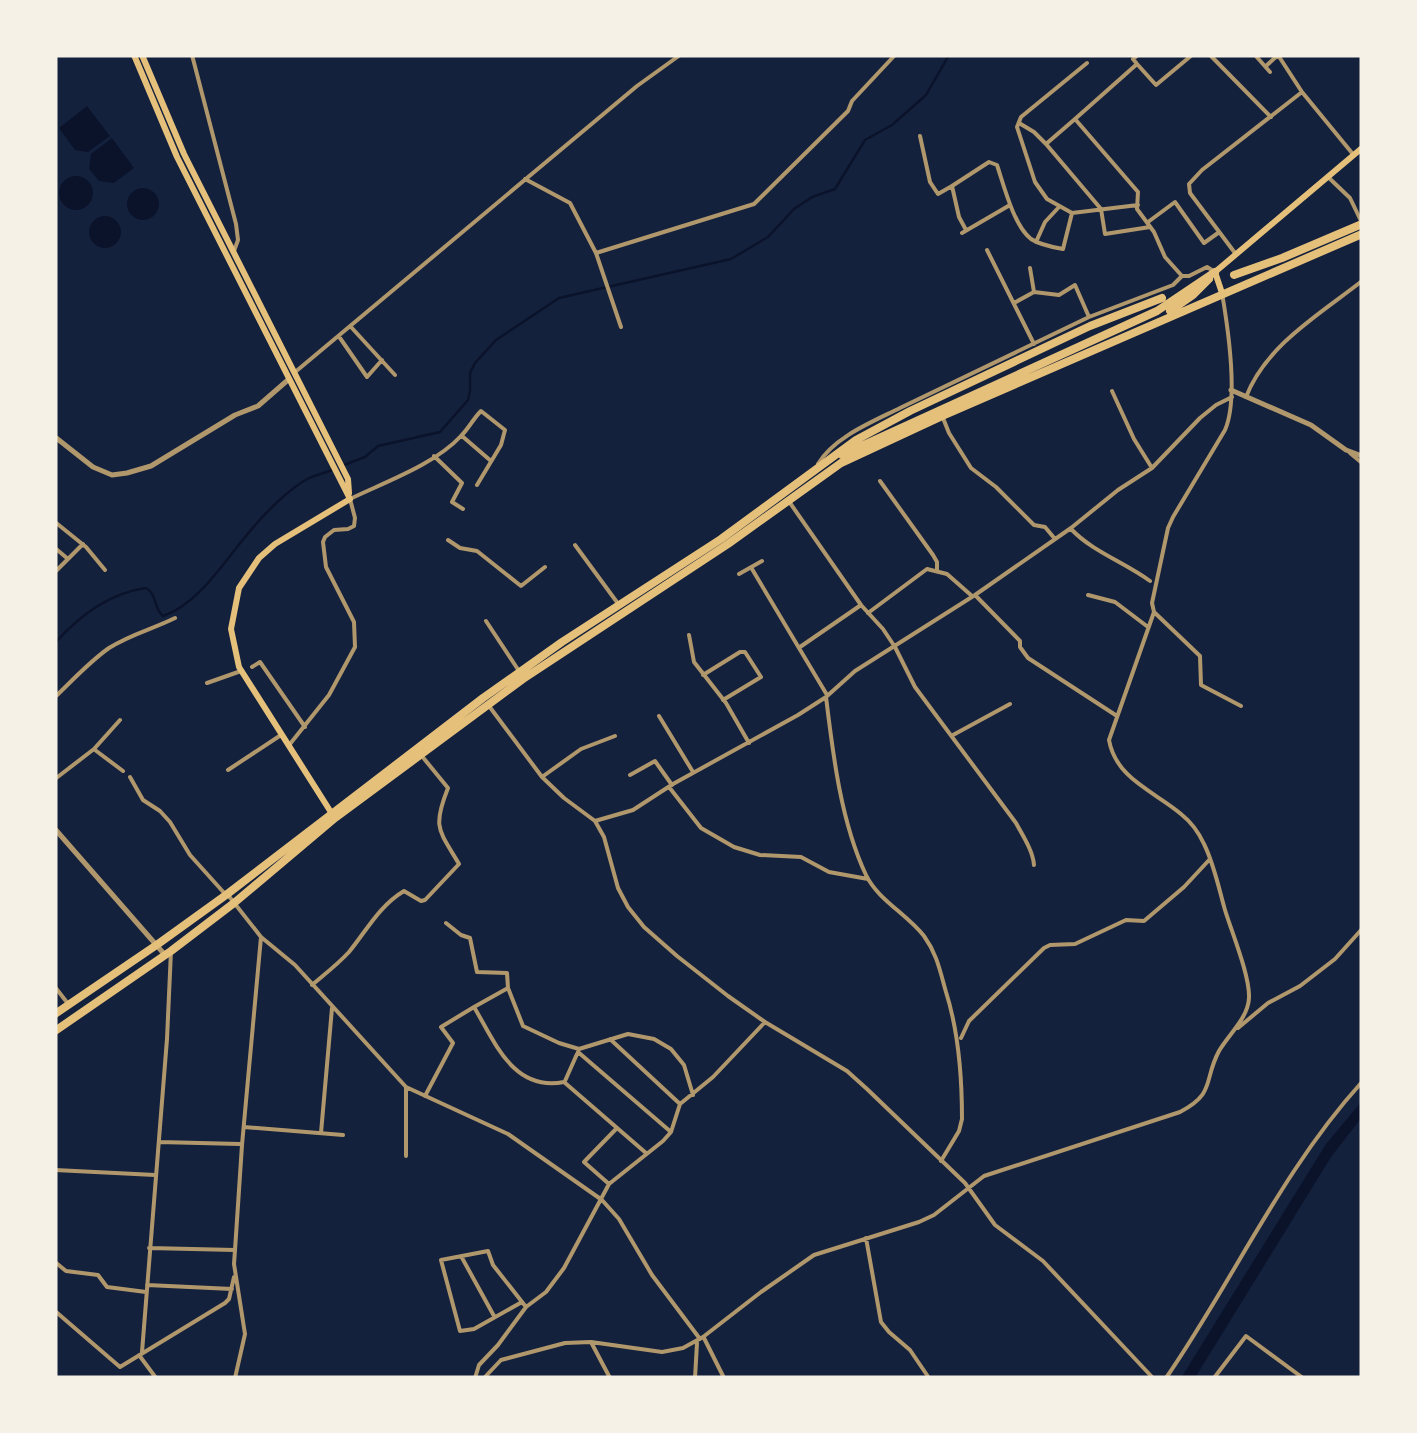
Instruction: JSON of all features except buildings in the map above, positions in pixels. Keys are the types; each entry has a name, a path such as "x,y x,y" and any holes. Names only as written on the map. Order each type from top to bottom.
{"highway":[{"path":"1234,275 1362,223"},
{"path":"55,1014 158,944 486,701 712,554 841,464 1109,342 1362,234"},
{"path":"1109,342 1178,307 1215,272"},
{"path":"816,469 1157,310 1215,272"},
{"path":"55,1032 234,903 333,815 420,754 520,672 721,539 856,440 1140,302 1162,298"}],"main road":[{"path":"134,55 176,157 292,376"},
{"path":"142,55 184,154 350,499 275,544 250,568 237,594 231,629 241,670 333,815"},
{"path":"1222,293 1215,272 1362,148"}],"street":[{"path":"192,55 236,224 238,240 234,251"},
{"path":"596,253 754,204 848,111 852,100 895,55"},
{"path":"1138,55 1133,59 1156,85 1192,55"},
{"path":"1210,55 1271,116"},
{"path":"1254,55 1268,69 1278,55 1302,92 1354,155"},
{"path":"55,437 93,467 112,474 127,474 151,466 235,415 258,406 524,179 676,56"},
{"path":"1088,63 1018,124 1034,182 1047,199 1072,213 1138,204"},
{"path":"1046,144 1137,64"},
{"path":"1236,254 1190,193 1189,184 1302,92"},
{"path":"1075,119 1138,192 1137,209 1177,273 1189,276 1207,267 1215,272"},
{"path":"1018,124 1046,144 1100,209 1105,234 1149,225 1175,202 1204,243 1218,233"},
{"path":"920,136 930,182 938,194 990,162 997,165 1010,205 1026,234 1036,242 1062,249 1072,213"},
{"path":"1328,177 1342,190 1362,223"},
{"path":"524,179 570,204 596,253 621,326"},
{"path":"952,186 964,232 1010,205"},
{"path":"1036,242 1045,222 1059,206"},
{"path":"988,250 1034,344"},
{"path":"1030,268 1034,292"},
{"path":"816,469 830,449 872,422 1089,318 1140,302 1173,286 1182,276"},
{"path":"1246,397 1255,377 1292,335 1362,281"},
{"path":"1014,303 1034,292 1058,295 1074,285 1089,318"},
{"path":"1222,293 1230,417 1168,528 1152,603 1154,612 1200,656 1201,686 1240,706"},
{"path":"352,327 396,375"},
{"path":"339,337 367,377 382,360"},
{"path":"1112,391 1152,468"},
{"path":"1231,393 1311,426 1362,459"},
{"path":"595,821 632,810 826,696 855,671 974,596 1152,468 1200,418 1231,393"},
{"path":"288,746 329,695 355,647 354,622 326,567 323,542 334,530 354,526 350,499 434,456 462,436 480,411 505,430 502,445 476,485"},
{"path":"942,416 971,468 1034,525 1045,527 1055,540"},
{"path":"462,436 490,461"},
{"path":"434,456 462,482 452,502 463,509"},
{"path":"880,481 933,554 937,570"},
{"path":"788,500 860,605 895,647 915,687 1016,823 1034,866"},
{"path":"55,522 83,544 105,570"},
{"path":"1071,528 1085,543 1150,580"},
{"path":"448,540 477,552 520,586 544,567"},
{"path":"55,572 83,544"},
{"path":"575,546 619,605"},
{"path":"55,548 68,559"},
{"path":"739,574 762,561"},
{"path":"868,613 927,568 937,570 974,596 1020,641 1028,658 1117,716"},
{"path":"752,569 826,696 850,836 868,879 918,928 938,958 959,1042 962,1124 941,1161"},
{"path":"1088,595 1116,602 1148,627"},
{"path":"800,647 860,605"},
{"path":"484,1378 501,1360 565,1343 591,1342 662,1352 683,1348 814,1256 926,1219 984,1176 1180,1112 1204,1094 1214,1063 1246,1010 1249,995 1204,844 1182,815 1119,766 1108,740 1154,612"},
{"path":"55,697 110,648 175,618"},
{"path":"486,621 520,672"},
{"path":"689,635 692,658 749,744"},
{"path":"704,676 745,652 762,677 723,700"},
{"path":"252,667 260,662 305,728"},
{"path":"208,683 241,670"},
{"path":"486,701 542,776 595,821 604,837 618,888 644,927 765,1022 847,1071 888,1107 968,1187 995,1224 1043,1262 1151,1378"},
{"path":"952,736 1010,704"},
{"path":"660,716 693,773"},
{"path":"55,779 94,749 120,720"},
{"path":"228,770 281,735"},
{"path":"542,776 582,748 615,736"},
{"path":"94,749 123,771"},
{"path":"312,984 348,952 390,901 404,892 425,900 459,864 442,838 438,818 448,788 420,754"},
{"path":"630,775 655,761 701,828 734,847 760,854 801,857 830,872 868,879"},
{"path":"130,778 143,800 170,822 190,855 261,938 294,965 406,1087 508,1134 602,1200 619,1219 652,1276 724,1378"},
{"path":"55,829 134,920 169,953 168,1039 140,1353 156,1378"},
{"path":"959,1042 969,1021 1044,948 1076,944 1126,920 1144,921 1210,860"},
{"path":"446,923 461,936 470,938 477,972 507,974 508,988 523,1026 579,1050 670,1132"},
{"path":"1229,1036 1335,959 1362,929"},
{"path":"235,1378 245,1334 234,1250 261,938"},
{"path":"55,987 69,1005"},
{"path":"425,1096 452,1043 441,1027 508,988"},
{"path":"321,1133 332,1007"},
{"path":"474,1007 510,1066 530,1079 564,1082 579,1050 628,1034 644,1036 671,1049 686,1069 693,1095"},
{"path":"524,1304 493,1265 488,1251 441,1260 460,1331 474,1329 494,1316 524,1304 546,1292 609,1184 663,1141 680,1104 713,1078 765,1022"},
{"path":"610,1039 680,1104"},
{"path":"564,1082 646,1154"},
{"path":"1166,1378 1298,1164 1362,1082"},
{"path":"406,1087 406,1156"},
{"path":"244,1127 343,1136"},
{"path":"609,1184 584,1162 618,1127"},
{"path":"160,1142 242,1144"},
{"path":"55,1170 155,1175"},
{"path":"866,1238 881,1322 910,1350 928,1378"},
{"path":"150,1248 234,1250"},
{"path":"461,1256 494,1316"},
{"path":"55,1262 66,1271 98,1275 106,1287 232,1288"},
{"path":"55,1311 120,1367 229,1299 235,1272"},
{"path":"475,1378 479,1365 498,1345 524,1304"},
{"path":"1214,1378 1246,1336 1302,1378"},
{"path":"695,1378 700,1339"},
{"path":"591,1342 610,1378"}],"water":[{"path":"87,106 110,136 88,152 75,150 59,128"},
{"path":"112,138 134,168 114,183 99,181 89,169 91,154"},
{"path":"76,176 88,181 93,193 88,205 76,210 64,205 59,193 64,181"},
{"path":"143,188 154,193 159,204 154,215 143,220 132,215 127,204 132,193"},
{"path":"105,216 117,220 121,232 117,244 105,248 93,244 89,232 93,220"},
{"path":"1362,1101 1362,1117 1331,1157 1195,1378 1181,1378 1326,1144"}],"waterway":[{"path":"344,465 365,457 378,446 440,432 468,400 470,373 475,363 496,340 559,298 731,259 768,237 794,209 835,189 865,140 892,125 926,95 949,55"},
{"path":"55,643 96,607 133,591 150,591 163,616 176,610 209,582 284,496 309,478 332,470"}]}
